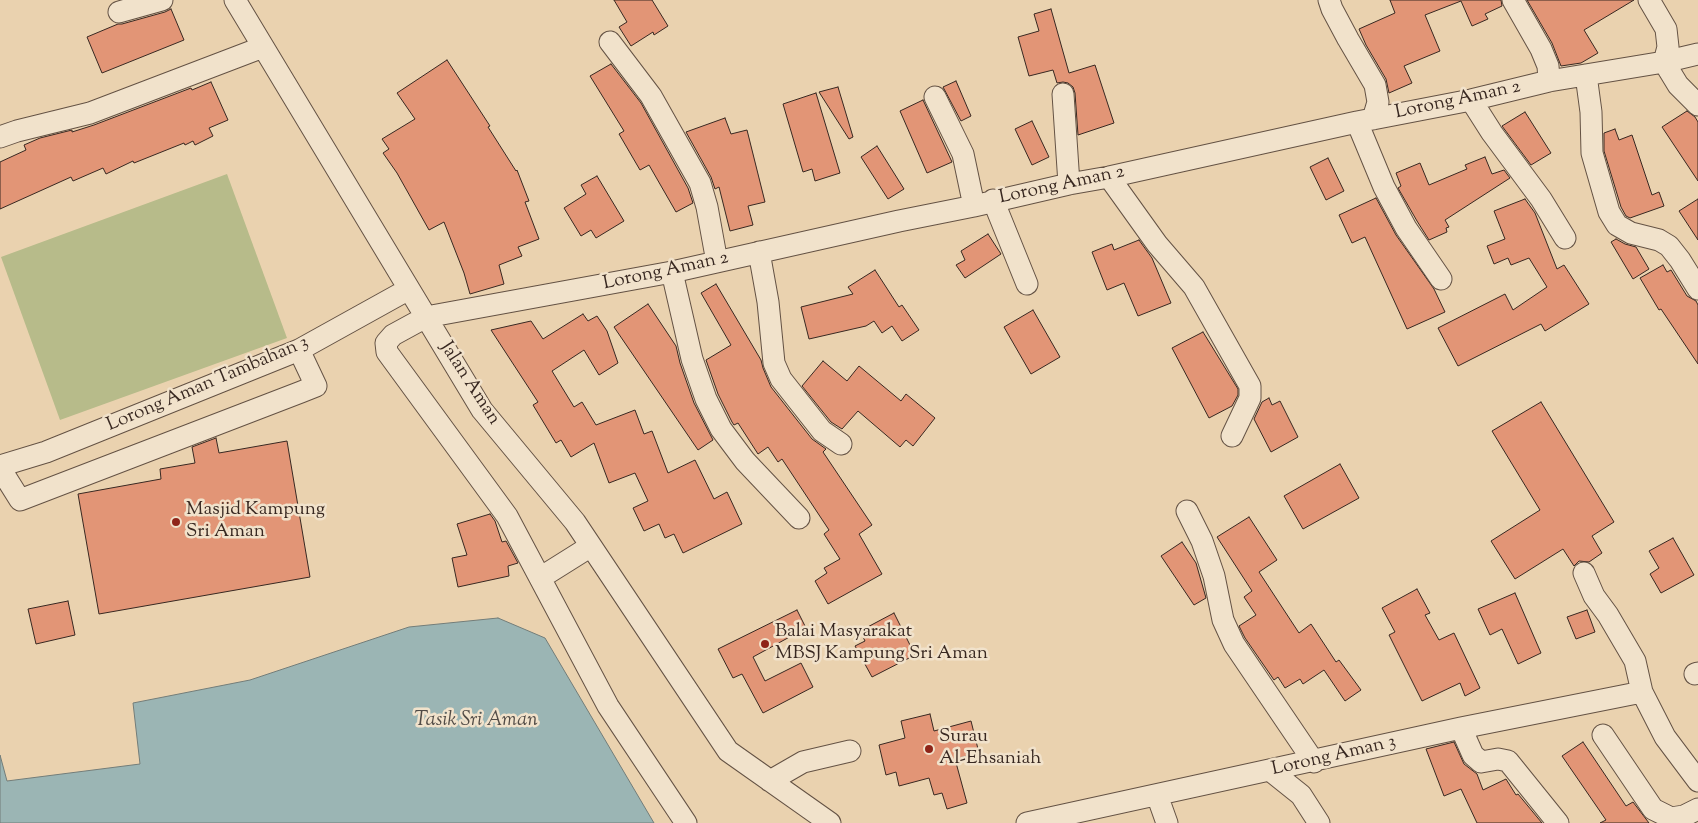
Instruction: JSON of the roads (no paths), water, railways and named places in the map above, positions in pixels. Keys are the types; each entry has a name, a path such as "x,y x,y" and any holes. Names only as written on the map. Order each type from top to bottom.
{"street":[{"path":"119,12 162,0"},
{"name":"Jalan Aman","path":"235,0 482,410 575,522 728,751 770,781"},
{"path":"1329,0 1375,85 1378,102 1365,120 1384,187 1406,228 1441,279"},
{"path":"1513,0 1541,49 1548,66 1549,81"},
{"path":"1649,0 1666,29 1668,47 1664,62 1678,85 1698,105"},
{"path":"610,42 651,96 700,183 707,207 716,262"},
{"path":"0,137 90,112 263,47"},
{"name":"Lorong Aman 2","path":"540,578 507,516 387,352 386,343 393,336 426,317 672,272 900,220 1109,177 1365,120 1471,100 1549,81 1664,62 1698,54"},
{"path":"1586,75 1591,112 1592,153 1609,212 1617,226 1632,233 1659,240 1669,246 1698,289"},
{"path":"1063,94 1069,184"},
{"path":"935,97 963,154 983,203 1027,284"},
{"path":"1471,100 1492,133 1541,199 1565,238"},
{"path":"1109,177 1157,244 1194,287 1250,386 1250,398 1232,436"},
{"path":"759,252 768,302 774,363 781,379 822,431 841,444"},
{"path":"672,272 692,359 706,399 721,430 745,461 799,518"},
{"name":"Lorong Aman Tambahan 3","path":"0,467 46,452 299,350 409,289"},
{"path":"0,467 20,500 301,392 316,386 299,350"},
{"path":"1187,511 1202,541 1214,576 1223,620 1234,644 1314,762"},
{"path":"591,546 540,578 608,706 686,823"},
{"path":"1584,573 1594,596 1608,615 1634,661 1642,692 1665,737 1698,781"},
{"name":"Lorong Aman 3","path":"1026,823 1314,762 1461,728 1642,692"},
{"path":"1461,728 1472,755 1481,762 1498,759 1508,761 1558,823"},
{"path":"1603,735 1653,809 1671,818 1684,816 1698,808"},
{"path":"830,823 770,781 803,762 850,751"},
{"path":"1271,771 1301,795 1319,823"},
{"path":"1157,795 1167,823"}],"water":[{"name":"Tasik Sri Aman","path":"498,618 545,638 654,823 0,823 0,755 7,781 140,764 133,703 250,680 409,627"}],"place":[{"name":"Masjid Kampung Sri Aman","path":"176,522"},
{"name":"Balai Masyarakat MBSJ Kampung Sri Aman","path":"765,644"},
{"name":"Surau Al-Ehsaniah","path":"929,749"}]}
